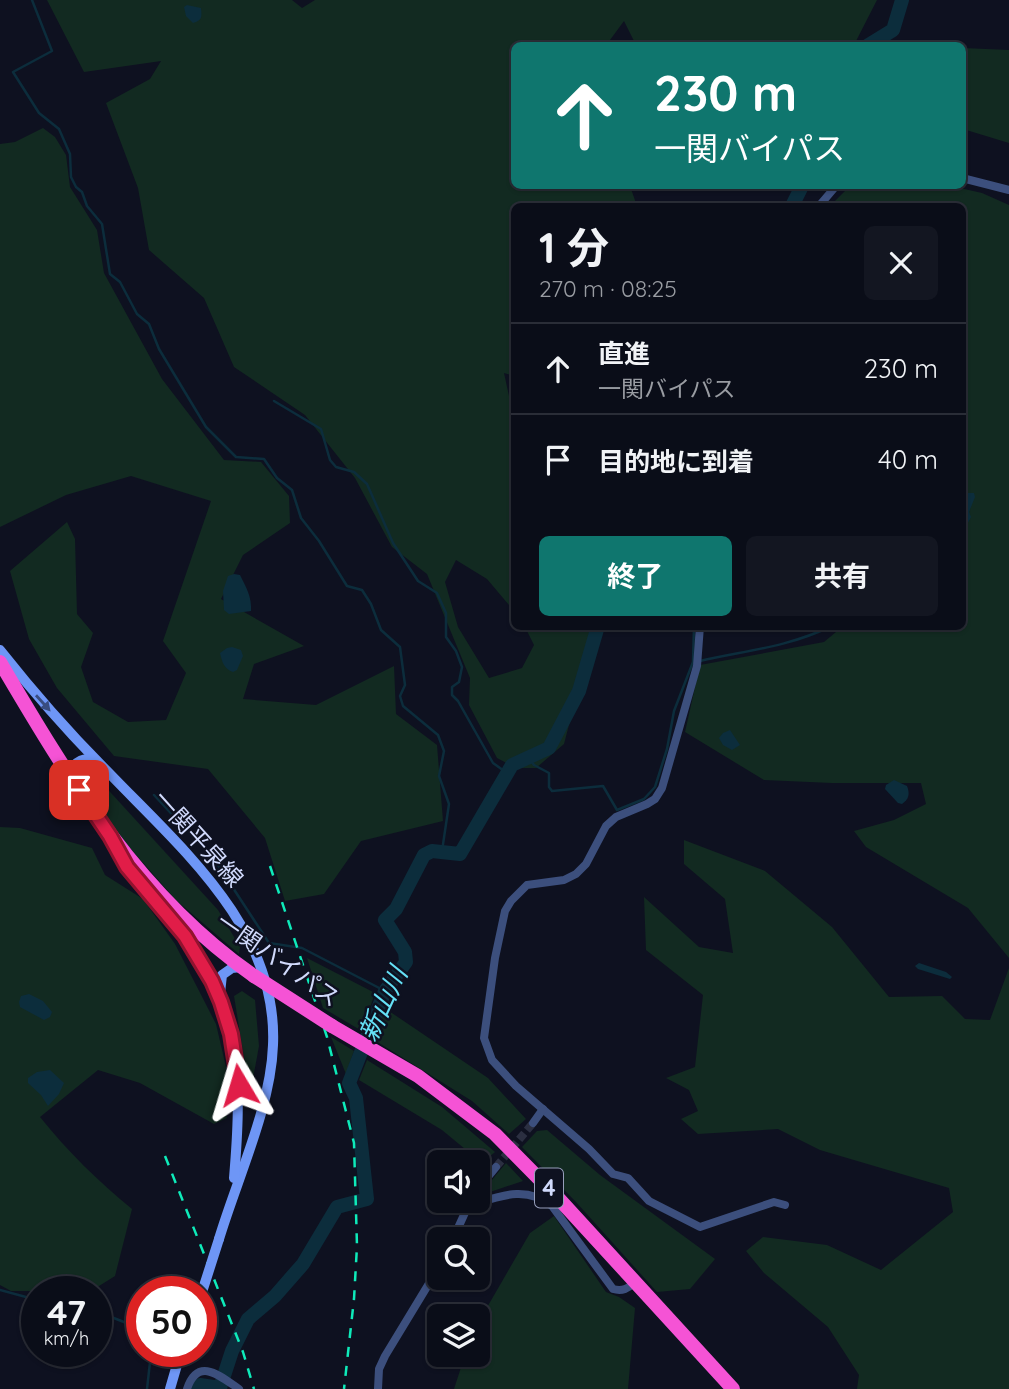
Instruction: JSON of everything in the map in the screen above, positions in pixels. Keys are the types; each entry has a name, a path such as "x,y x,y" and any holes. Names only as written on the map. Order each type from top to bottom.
{"highway":[{"name":"一関バイパス","path":"0,662 68,774 110,836 161,896 214,946 241,967 332,1026 418,1076 495,1134 733,1389"}],"main road":[{"name":"一関平泉線","path":"0,650 31,689 209,878 239,919 257,957 269,997 273,1047 258,1117 207,1276"},
{"path":"68,774 82,759 92,759 101,765"},
{"name":"一関平泉線","path":"110,836 127,867 185,936 221,1002 231,1034 239,1085 233,1191"},
{"name":"一関平泉線","path":"221,1002 219,986 222,975 232,968 241,967"},
{"path":"170,1389 176,1367"}],"street":[{"path":"966,179 1009,190"},
{"path":"822,203 833,189"},
{"path":"700,630 697,666 662,788 655,799 616,817 606,826 586,864 576,874 564,880 527,886 511,901 505,911 487,1003 484,1038 492,1060 613,1174 628,1178 649,1201 700,1227 774,1202 785,1205"},
{"path":"533,1123 543,1110"},
{"path":"490,1174 496,1167"},
{"path":"490,1198 521,1192 544,1200 563,1220 613,1289 627,1289 636,1282"},
{"path":"378,1389 379,1369 385,1356 427,1287"},
{"path":"187,1389 190,1380 206,1370 213,1371 239,1389"}],"green space":[{"path":"47,0 292,0 302,8 315,0 877,0 856,42 634,42 624,21 610,42 511,42 511,189 631,189 636,203 511,203 511,375 504,373 511,405 511,607 487,579 456,560 445,582 458,627 489,678 522,668 534,645 526,630 598,630 576,687 564,744 536,768 516,768 497,758 469,705 470,678 427,574 392,547 355,478 305,415 234,367 204,298 149,250 138,188 106,103 150,79 161,61 84,72"},
{"path":"966,48 1009,50 1009,143 966,130"},
{"path":"43,128 55,137 66,155 70,187 97,230 104,273 162,379 224,460 261,462 289,496 290,523 243,555 221,599 304,646 254,664 243,699 316,705 394,666 396,714 437,745 443,821 361,841 324,894 285,901 265,838 208,769 114,756 57,688 29,639 10,571 67,522 75,539 77,614 93,633 81,667 93,702 128,722 166,720 186,673 163,641 211,501 131,476 66,495 0,527 0,144 15,142"},
{"path":"847,189 964,189 982,193 1009,205 1009,958 968,908 866,847 854,831 894,820 926,804 921,783 764,780 685,732 700,665 824,642 838,630 966,630 966,203 833,203"},
{"path":"101,782 218,910 240,947 239,954 176,900 123,840 94,800 91,785"},
{"path":"0,827 20,828 92,848 105,875 143,899 175,944 216,1024 226,1067 223,1105 227,1118 214,1124 140,1083 98,1070 40,1117 84,1166 132,1209 115,1276 21,1276 21,1291 11,1291 0,1285"},
{"path":"684,840 765,871 832,927 889,997 942,996 965,1019 990,1020 1009,968 1009,1389 857,1389 859,1375 828,1327 764,1273 746,1251 763,1237 827,1245 881,1270 953,1212 949,1188 820,1150 778,1129 698,1134 681,1119 698,1111 689,1090 666,1078 695,1067 703,995 646,950 644,897 699,947 733,953 725,899 684,864"},
{"path":"307,958 375,993 362,1031 323,1008"},
{"path":"242,991 255,1000 259,1046 250,1095 234,996"},
{"path":"386,1009 488,1078 526,1119 509,1134 472,1101 371,1038"},
{"path":"331,1037 354,1051 346,1074"},
{"path":"367,1060 442,1107 495,1152 490,1156 490,1150 466,1150 442,1130 359,1080"},
{"path":"547,1130 600,1175 715,1259 690,1289 657,1292 522,1147 537,1131"},
{"path":"506,1163 523,1181 490,1192 490,1182"},
{"path":"554,1216 606,1292 635,1308 628,1389 454,1389 461,1367 490,1367 489,1304 530,1233"}],"water":[{"path":"187,5 201,8 200,20 193,23 186,16 184,7"},
{"path":"966,493 974,493 975,497 969,512 971,517 966,526"},
{"path":"240,575 246,588 251,601 251,611 229,614 224,610 223,591 228,576"},
{"path":"232,647 241,650 243,656 237,670 233,672 224,665 220,653"},
{"path":"730,730 740,745 732,750 723,745 719,738"},
{"path":"894,780 907,786 908,796 902,804 885,789 886,785"},
{"path":"919,963 946,972 952,977 950,979 918,969 915,966"},
{"path":"29,994 43,1001 52,1012 50,1017 44,1020 20,1007 21,996"},
{"path":"50,1070 64,1083 59,1094 48,1106 28,1083 28,1078 37,1072"}],"waterway":[{"path":"32,0 52,51 13,72 39,113 59,129 70,154 71,177 82,192 87,206 102,224 110,274 120,282 137,314 149,324 159,349 206,427 236,457 264,459 277,478 292,490 301,518 347,586 362,590 371,604 381,630 400,647 405,685 400,696 403,706 438,735 444,751 439,776 449,804 442,851"},
{"name":"新山川","path":"874,42 893,30 902,0"},
{"name":"新山川","path":"794,203 800,189"},
{"path":"274,401 321,429 330,460 336,467 354,472 367,484 393,543 418,581 437,593 446,613 446,637 456,651 462,667 459,682 452,687 452,695 493,763 507,773"},
{"name":"新山川","path":"195,1389 200,1385 220,1388 232,1351 248,1319 275,1296 303,1264 337,1207 367,1199 356,1098 349,1083 385,991 406,962 405,952 385,920 396,909 424,855 432,851 460,854 512,765 549,748 579,691 597,630"},
{"path":"528,757 534,765 549,773 549,787 552,791 603,786 617,810 644,799 655,787 667,749 674,711 693,662 694,630"},
{"path":"700,661 782,644 822,630"},
{"path":"154,795 216,862 269,943 302,948 385,991"},
{"path":"0,1290 21,1296"},
{"path":"112,1317 126,1323"},
{"path":"147,1389 149,1367"}],"tunnel":[{"path":"496,1167 533,1123"}],"railway":[{"path":"270,866 327,1037 354,1143 357,1246 344,1389"},
{"path":"165,1156 243,1352 254,1389"}],"route":[{"path":"79,790 127,867 185,936 212,981 231,1034 239,1085"}]}
